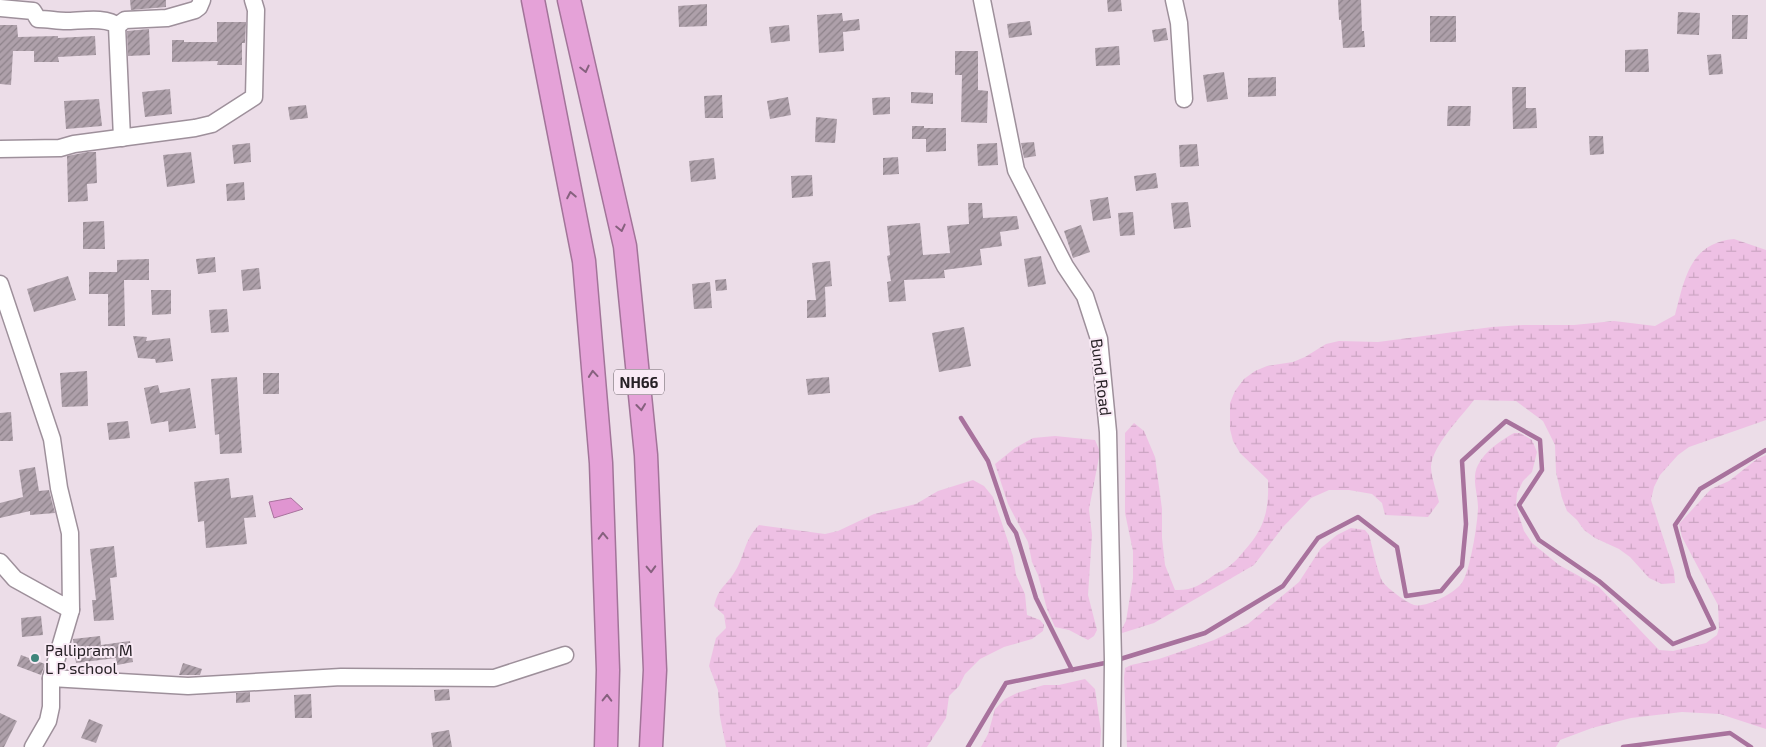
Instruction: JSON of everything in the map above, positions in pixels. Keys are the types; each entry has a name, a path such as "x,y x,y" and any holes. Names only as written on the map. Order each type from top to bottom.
{"highway":[{"name":"NH66","path":"533,0 584,261 601,463 608,670 606,747"},
{"name":"NH66","path":"570,0 625,246 646,455 655,670 651,747"}],"street":[{"path":"117,26 125,20 167,18 195,10 199,7 202,0"},
{"path":"0,149 60,148 212,124 254,97 256,10 253,0"},
{"name":"Bund Road","path":"982,0 1016,170 1065,266 1085,296 1099,339 1108,432 1113,661 1112,747"},
{"path":"1174,0 1178,23 1184,99"},
{"path":"0,8 33,11 38,19 108,21 117,26"},
{"path":"117,26 122,138"},
{"path":"0,284 52,440 59,488 70,533 71,610 51,678 51,707 48,721 33,747"},
{"path":"0,562 15,578 71,610"},
{"path":"51,678 188,686 341,678 494,678 565,655"}],"green space":[{"path":"1734,239 1766,250 1766,420 1689,447 1678,455 1660,475 1654,487 1651,500 1674,571 1675,583 1662,584 1649,578 1630,557 1584,530 1567,511 1556,472 1555,445 1543,421 1516,401 1474,400 1436,450 1431,471 1439,502 1428,517 1385,515 1382,503 1372,494 1349,490 1329,490 1311,498 1283,527 1254,565 1154,623 1119,634 1126,621 1133,578 1133,551 1125,513 1125,433 1134,423 1144,431 1155,457 1162,509 1162,538 1165,565 1175,590 1191,588 1234,562 1251,543 1264,518 1268,501 1268,480 1240,453 1233,441 1230,429 1230,403 1235,391 1244,379 1255,371 1267,366 1293,362 1326,344 1339,341 1378,342 1492,327 1523,325 1574,325 1614,321 1655,326 1675,315 1686,276 1699,255 1708,247 1719,242"},
{"path":"1514,433 1520,433 1532,440 1537,452 1532,472 1523,481 1517,493 1516,506 1524,531 1532,543 1559,565 1599,587 1659,650 1673,651 1706,643 1717,635 1719,628 1718,605 1682,537 1679,524 1711,489 1729,481 1757,459 1766,455 1766,729 1720,714 1682,712 1631,718 1592,728 1560,740 1556,747 1127,747 1125,668 1159,659 1214,640 1248,624 1299,582 1321,548 1337,535 1351,528 1365,530 1369,535 1383,582 1393,592 1414,605 1432,602 1446,596 1457,588 1461,584 1467,570 1477,524 1476,470 1481,460 1489,451"},
{"path":"1055,436 1095,440 1100,452 1089,509 1092,535 1088,595 1097,630 1094,636 1088,640 1069,630 1055,627 1047,609 1038,575 1032,562 1028,542 1008,504 995,464 1015,448 1033,438"},
{"path":"973,480 984,486 993,497 1013,556 1016,575 1025,594 1027,615 1040,620 1044,625 1043,631 1032,639 1004,647 980,659 965,674 959,686 949,696 946,718 927,747 726,747 720,717 718,690 709,666 716,638 726,628 724,615 714,606 720,591 738,567 750,537 759,525 825,534 838,531 874,514 916,504 938,491"},
{"path":"1085,679 1095,689 1101,731 1100,747 981,747 988,734 995,709 1005,699 1017,693 1044,685 1059,685"}],"shaded area":[{"path":"291,498 303,509 274,518 269,502"}],"building":[{"path":"130,0 166,0 166,7 131,10"},
{"path":"1107,0 1121,0 1122,11 1108,12"},
{"path":"1338,0 1361,0 1362,31 1364,31 1365,47 1343,48"},
{"path":"707,4 707,26 679,27 678,6"},
{"path":"1678,12 1700,13 1699,35 1677,34"},
{"path":"842,13 843,21 859,19 860,30 843,32 844,51 819,53 817,15"},
{"path":"1732,15 1748,15 1747,39 1732,39"},
{"path":"1430,16 1456,16 1456,42 1430,42"},
{"path":"1030,21 1032,35 1009,38 1007,24"},
{"path":"217,22 246,22 245,43 242,43 242,65 217,65 218,61 172,62 172,40 217,42"},
{"path":"0,25 17,25 18,37 58,36 58,38 95,36 96,55 58,57 59,62 34,62 34,51 13,51 11,85 0,84"},
{"path":"789,25 790,41 771,43 769,27"},
{"path":"1166,28 1168,40 1154,42 1152,30"},
{"path":"149,29 150,55 128,56 127,31"},
{"path":"1119,46 1120,65 1096,66 1095,48"},
{"path":"1648,49 1649,72 1625,72 1625,50"},
{"path":"955,51 978,51 978,90 988,91 987,123 961,122 962,75 955,75"},
{"path":"1721,54 1723,74 1709,75 1707,55"},
{"path":"1224,72 1228,99 1207,102 1203,75"},
{"path":"1276,77 1276,96 1248,97 1248,78"},
{"path":"1512,87 1526,87 1526,108 1536,108 1537,128 1513,129"},
{"path":"170,89 172,114 145,117 142,92"},
{"path":"911,92 933,93 933,104 911,103"},
{"path":"722,95 723,118 705,118 704,96"},
{"path":"788,97 791,115 770,119 767,101"},
{"path":"890,97 890,114 873,115 872,98"},
{"path":"99,99 102,126 66,129 64,101"},
{"path":"306,105 308,118 290,120 288,107"},
{"path":"1448,106 1471,106 1470,126 1447,126"},
{"path":"816,117 837,119 835,143 815,142"},
{"path":"912,126 946,128 946,151 926,152 926,139 912,139"},
{"path":"1589,136 1603,136 1604,154 1590,155"},
{"path":"1034,142 1036,156 1024,158 1021,143"},
{"path":"250,143 251,162 234,164 232,145"},
{"path":"997,143 998,165 978,166 977,144"},
{"path":"1197,144 1199,166 1180,167 1179,145"},
{"path":"96,152 97,183 87,184 88,201 68,202 67,156"},
{"path":"191,152 195,183 167,187 163,155"},
{"path":"898,157 899,174 883,175 883,158"},
{"path":"714,158 716,179 691,182 689,161"},
{"path":"1156,173 1158,188 1136,191 1134,176"},
{"path":"812,175 813,196 792,198 791,176"},
{"path":"244,182 245,200 227,201 226,184"},
{"path":"1108,197 1111,218 1093,221 1090,200"},
{"path":"1188,202 1191,227 1174,229 1171,203"},
{"path":"968,203 982,203 983,218 1017,216 1019,229 1000,232 1002,246 980,249 982,265 944,270 945,278 904,280 906,301 889,302 887,282 891,281 887,256 890,255 887,226 920,223 923,255 950,253 947,226 969,224"},
{"path":"1133,212 1135,235 1120,236 1118,213"},
{"path":"104,221 105,249 83,249 83,222"},
{"path":"1081,225 1090,252 1073,258 1064,231"},
{"path":"1041,256 1046,284 1028,287 1024,259"},
{"path":"215,257 216,272 198,274 196,259"},
{"path":"149,259 149,280 124,280 125,326 108,326 108,294 89,294 89,272 117,272 117,260"},
{"path":"830,261 832,286 825,287 826,317 807,318 807,300 816,300 812,263"},
{"path":"259,268 261,289 243,291 241,270"},
{"path":"68,276 76,300 34,312 27,289"},
{"path":"726,279 727,290 716,291 715,280"},
{"path":"710,282 712,308 694,309 692,284"},
{"path":"151,290 171,290 171,314 152,315"},
{"path":"227,309 229,332 211,333 209,310"},
{"path":"964,327 971,366 939,372 932,333"},
{"path":"133,336 147,337 146,341 170,338 173,361 156,363 155,359 138,358"},
{"path":"87,371 88,406 62,407 60,373"},
{"path":"263,373 279,373 279,394 263,394"},
{"path":"237,377 242,453 220,454 219,434 215,435 211,379"},
{"path":"829,377 830,393 808,395 806,379"},
{"path":"158,385 160,393 190,388 196,428 169,432 168,421 151,424 144,388"},
{"path":"11,412 13,441 0,441 0,413"},
{"path":"128,421 130,438 109,440 107,423"},
{"path":"35,467 39,491 49,490 55,513 30,515 30,511 0,518 0,503 23,497 19,470"},
{"path":"229,478 231,498 253,495 256,517 244,518 247,544 206,548 204,521 198,522 194,482"},
{"path":"114,546 117,577 110,578 114,620 94,621 92,600 96,600 90,549"},
{"path":"41,616 43,635 22,637 21,618"},
{"path":"100,636 101,645 130,641 133,662 117,665 116,658 76,663 73,639"},
{"path":"21,655 45,664 41,675 17,666"},
{"path":"183,663 202,669 200,675 179,675"},
{"path":"449,689 450,700 435,701 434,690"},
{"path":"250,692 250,702 236,703 236,693"},
{"path":"311,694 312,718 295,718 294,695"},
{"path":"0,713 17,721 4,747 0,747"},
{"path":"89,719 103,725 96,743 81,738"},
{"path":"449,730 452,747 433,747 431,733"}],"waterway":[{"path":"961,418 988,461 1009,523 1016,533 1036,598 1072,670"},
{"path":"1117,660 1205,633 1283,586 1318,538 1358,517 1397,547 1406,596 1441,591 1462,566 1466,524 1462,461 1506,421 1540,440 1542,470 1519,505 1539,540 1599,581 1673,644 1714,628 1689,576 1675,525 1700,489 1766,450"},
{"path":"968,747 1006,683 1110,662"},
{"path":"1623,747 1730,733 1751,747"}],"place":[{"name":"Pallipram M L P school","path":"35,658"}]}
